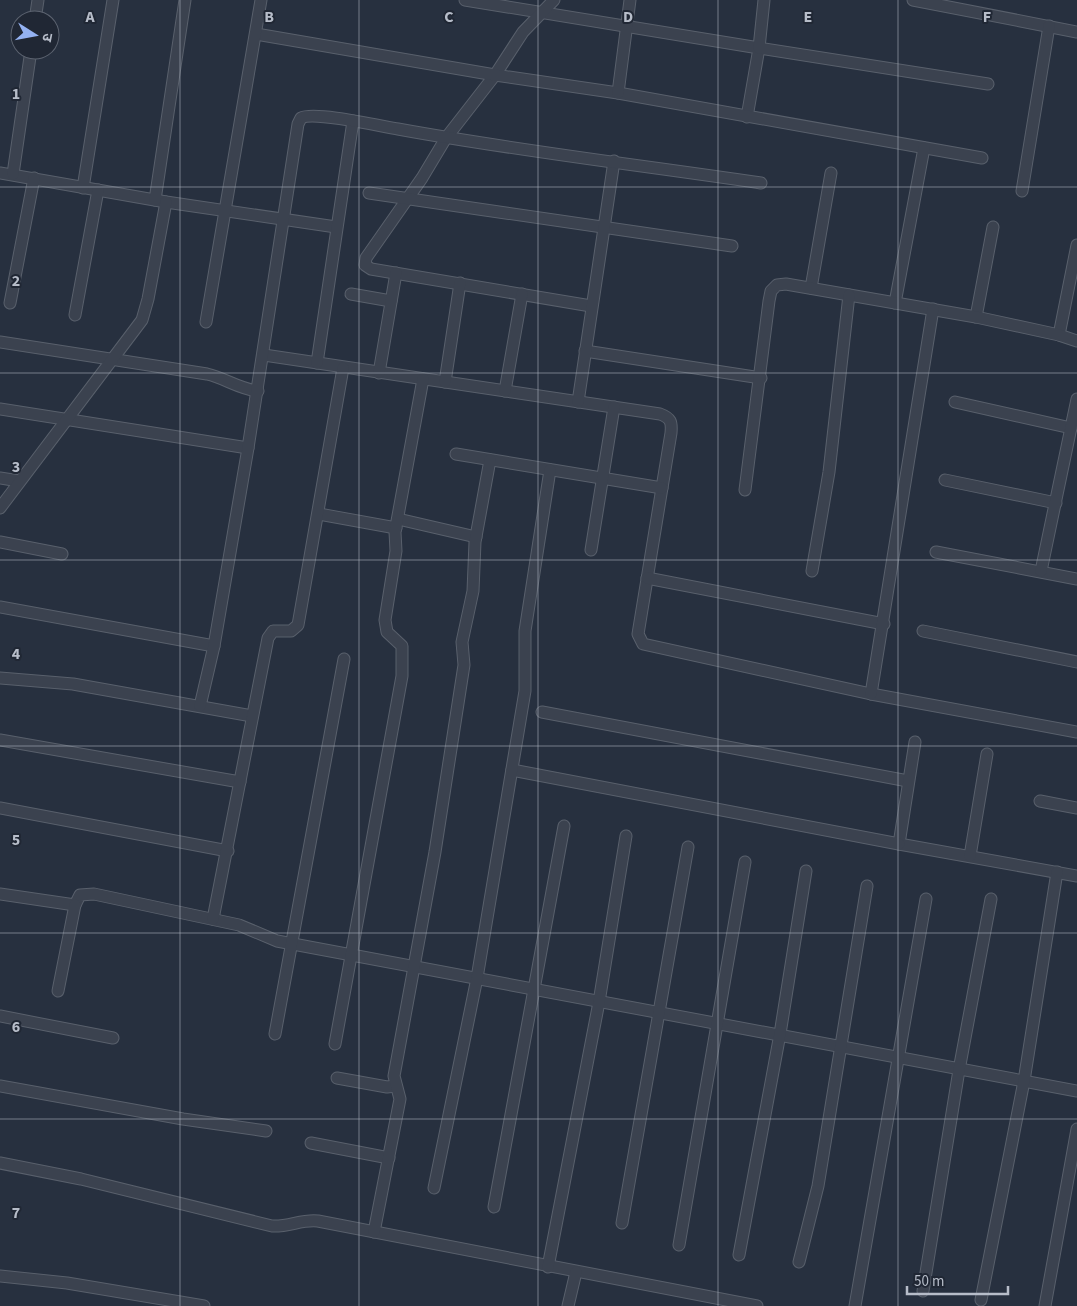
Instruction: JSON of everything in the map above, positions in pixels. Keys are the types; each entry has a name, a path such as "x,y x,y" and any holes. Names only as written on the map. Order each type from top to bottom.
{"street":[{"path":"83,188 113,0"},
{"path":"0,508 136,329 146,310 185,0"},
{"path":"206,322 261,0"},
{"path":"618,93 630,0"},
{"path":"747,117 759,48 764,0"},
{"path":"913,0 936,2 1077,32"},
{"path":"471,1 626,28 988,84"},
{"path":"552,1 529,25 495,75 446,138 365,261 368,269 592,306"},
{"path":"1022,190 1049,26"},
{"path":"256,34 495,75 618,93 982,158"},
{"path":"13,174 30,60"},
{"path":"200,706 214,646 258,391 298,124 301,118 312,116 353,121 446,138 761,183"},
{"path":"316,363 353,121"},
{"path":"895,302 924,148"},
{"path":"578,402 614,161"},
{"path":"0,173 160,201 336,227"},
{"path":"810,288 831,173"},
{"path":"10,303 34,178"},
{"path":"75,315 98,190"},
{"path":"369,193 732,246"},
{"path":"976,317 993,227"},
{"path":"1059,335 1077,245"},
{"path":"379,373 396,274"},
{"path":"445,382 460,283"},
{"path":"745,490 771,291 777,285 786,284 976,317 1059,335 1077,341"},
{"path":"351,294 391,301"},
{"path":"505,391 522,294"},
{"path":"812,571 828,481 850,296"},
{"path":"871,694 884,624 933,309"},
{"path":"0,342 215,376 246,389 258,391"},
{"path":"585,351 761,378"},
{"path":"264,354 343,368 614,407 669,417 672,423 638,634 643,644 871,694 1077,732"},
{"path":"213,918 228,850 268,638 273,631 292,631 298,625 319,514 343,368"},
{"path":"335,1044 353,955 402,668 402,646 390,636 385,620 395,558 397,524 423,379"},
{"path":"1041,571 1077,399"},
{"path":"955,402 1070,428"},
{"path":"591,550 614,407"},
{"path":"0,409 68,418 248,448"},
{"path":"456,454 662,488"},
{"path":"374,1232 400,1099 394,1076 435,852 465,657 462,642 473,591 476,537 490,460"},
{"path":"434,1188 477,978 512,770 526,683 525,631 550,470"},
{"path":"0,478 19,481"},
{"path":"945,480 1056,503"},
{"path":"319,514 476,537"},
{"path":"0,542 62,554"},
{"path":"936,552 1077,579"},
{"path":"646,578 884,624"},
{"path":"0,606 214,646"},
{"path":"923,631 1077,662"},
{"path":"275,1034 344,659"},
{"path":"0,678 74,684 252,716"},
{"path":"542,712 908,781"},
{"path":"0,740 240,782"},
{"path":"899,844 915,742"},
{"path":"970,856 988,754"},
{"path":"512,770 1077,876"},
{"path":"1040,801 1077,808"},
{"path":"0,808 228,850"},
{"path":"494,1206 564,826"},
{"path":"548,1267 598,1002 626,836"},
{"path":"622,1223 688,847"},
{"path":"679,1245 745,862"},
{"path":"739,1255 780,1034 806,871"},
{"path":"981,1300 1024,1081 1057,872"},
{"path":"799,1262 818,1186 867,886"},
{"path":"0,894 75,905"},
{"path":"58,991 75,905 80,895 87,894 213,918 249,927 268,938 292,944 598,1002 660,1011 959,1070 1077,1091"},
{"path":"855,1306 926,899"},
{"path":"923,1291 959,1070 991,899"},
{"path":"0,1016 113,1038"},
{"path":"337,1078 387,1087 396,1086"},
{"path":"0,1086 183,1119 266,1131"},
{"path":"1045,1306 1077,1129"},
{"path":"311,1143 388,1158"},
{"path":"0,1163 81,1179 272,1226 286,1227 311,1220 749,1305"},
{"path":"568,1306 576,1272"},
{"path":"0,1276 67,1283 204,1306"}]}
